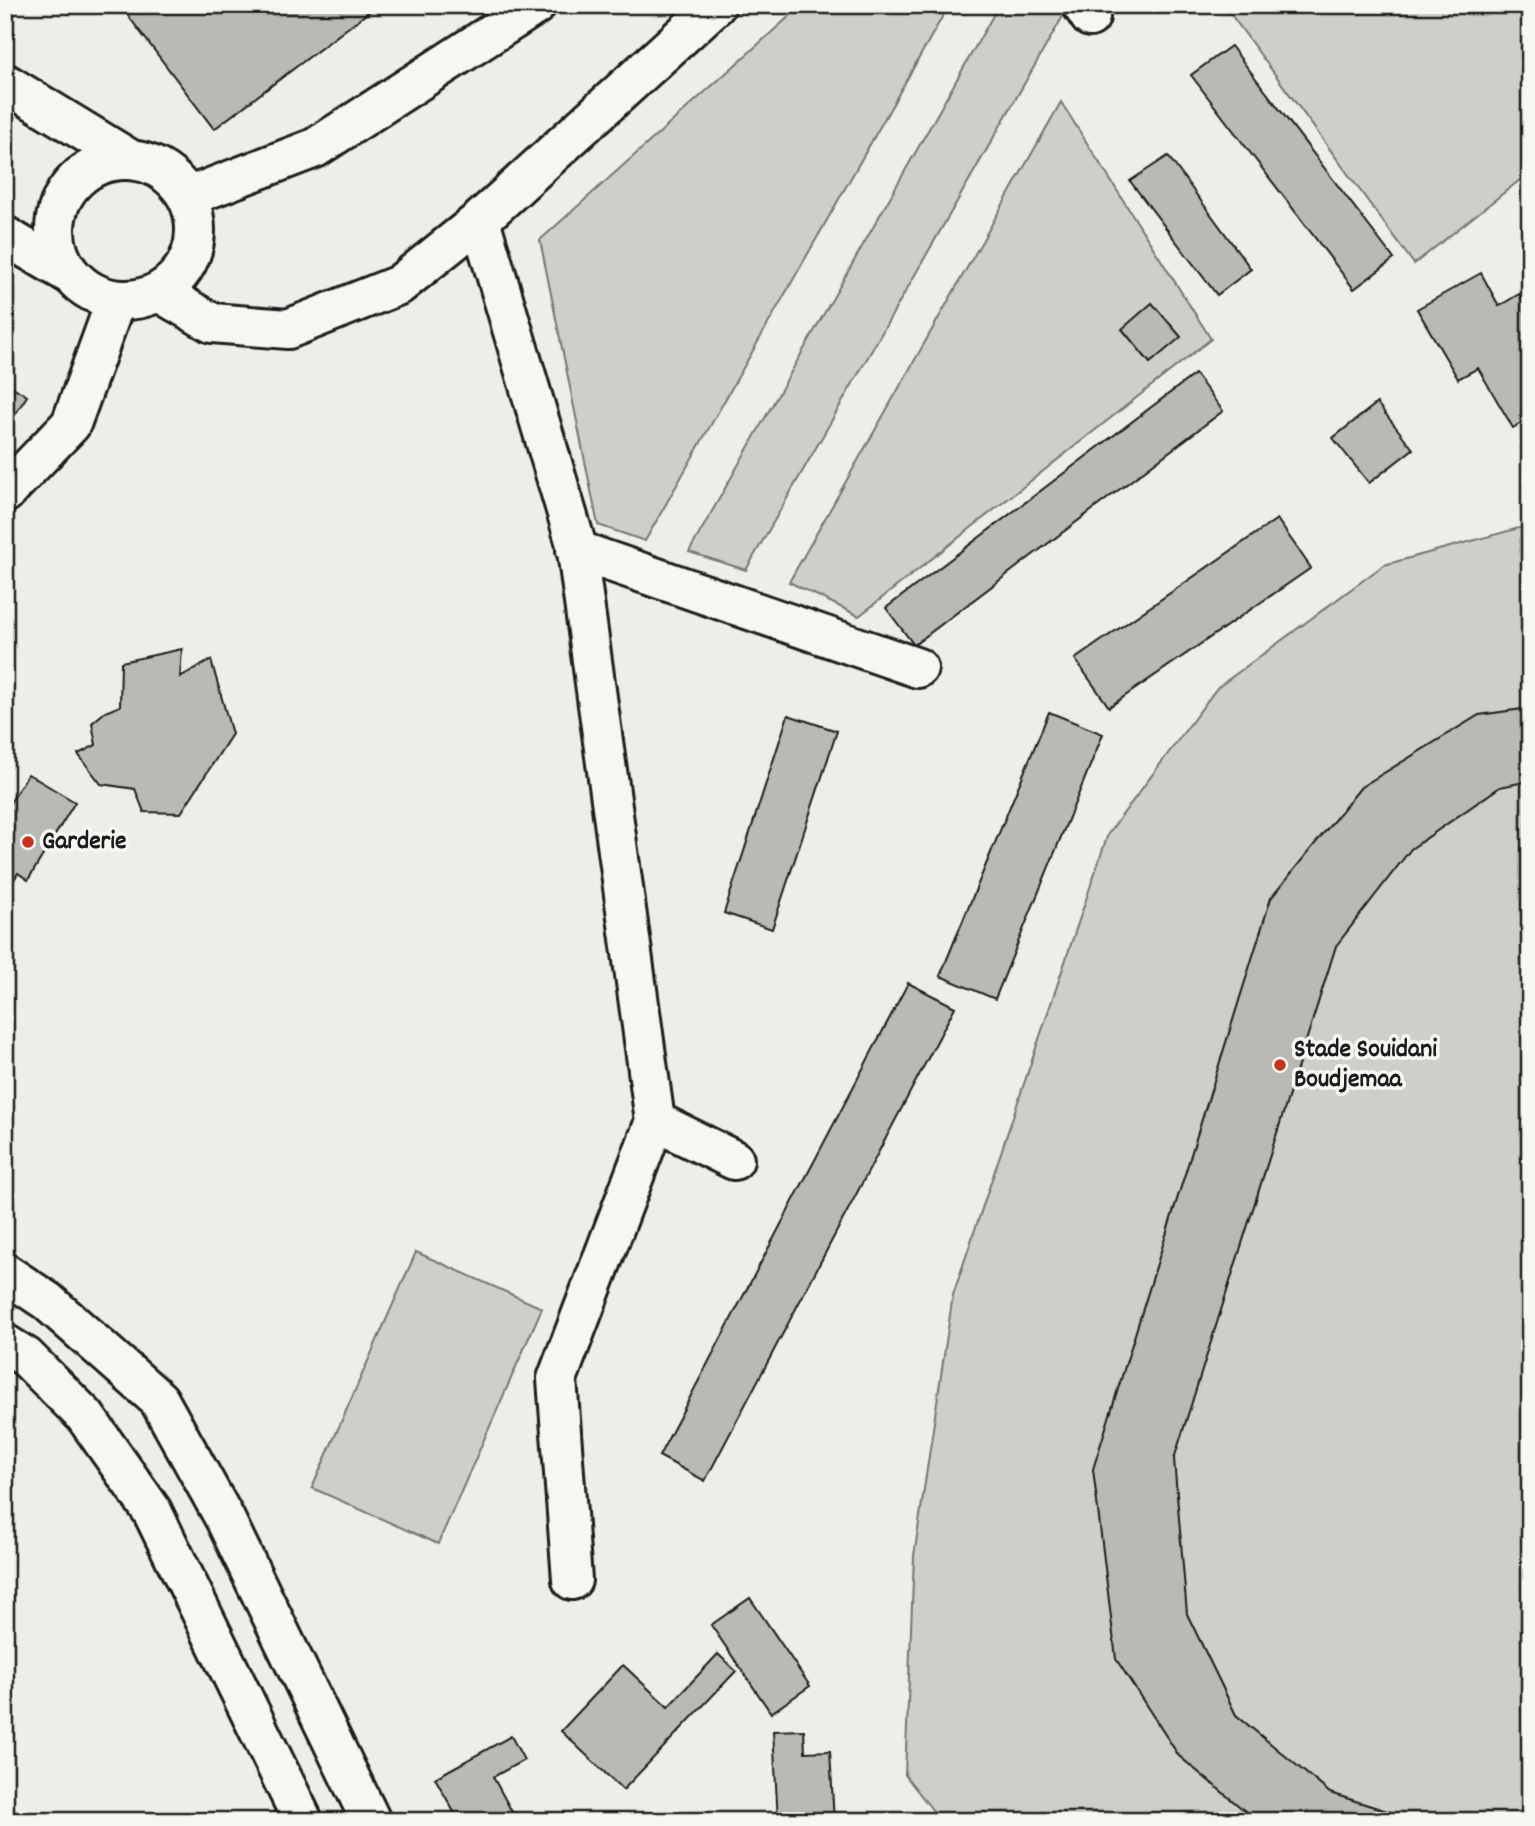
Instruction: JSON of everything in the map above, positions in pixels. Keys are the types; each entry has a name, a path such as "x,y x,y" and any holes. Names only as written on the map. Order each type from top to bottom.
{"street":[{"path":"187,197 315,148 536,5"},
{"path":"159,292 212,323 288,329 399,285 480,220 716,5"},
{"path":"5,83 131,160 153,166 173,179 187,197 194,218 195,240 188,261 176,279 159,292 138,299 116,300 96,294 76,283 64,265 56,245 55,223 60,202 72,183 89,170 109,162 131,160"},
{"path":"480,220 576,551 655,1121 557,1379 572,1580"},
{"path":"5,236 71,275"},
{"path":"5,493 71,425 116,300"},
{"path":"576,551 918,668"},
{"path":"655,1121 734,1160"},
{"path":"5,1273 47,1301 159,1400 225,1519 371,1821"},
{"path":"5,1344 26,1357 85,1416 152,1511 303,1821"}],"shaded area":[{"path":"802,5 949,5 645,541 598,525 540,240"},
{"path":"999,5 1060,5 1066,11 746,570 689,552"},
{"path":"1224,5 1530,5 1530,172 1414,264"},
{"path":"1061,102 1211,339 859,616 789,582"},
{"name":"Stade Souidani Boudjemaa","path":"1530,525 1530,1821 941,1821 905,1775 914,1556 953,1295 1108,834 1217,688 1384,565"},
{"path":"416,1252 542,1308 438,1544 312,1488"}],"building":[{"path":"120,5 378,5 214,129"},
{"path":"1231,46 1394,259 1354,289 1191,75"},
{"path":"1168,156 1251,269 1217,295 1130,181"},
{"path":"1481,273 1499,306 1519,294 1530,311 1530,418 1513,428 1478,368 1458,379 1417,309"},
{"path":"1152,303 1181,337 1150,363 1122,329"},
{"path":"1195,374 1223,411 914,645 886,608"},
{"path":"5,382 27,396 5,430"},
{"path":"1377,403 1413,449 1369,483 1333,438"},
{"path":"1277,519 1311,568 1109,707 1075,659"},
{"path":"182,649 180,677 211,660 232,734 181,813 144,812 135,789 101,784 78,754 96,745 92,723 105,712 120,706 121,662"},
{"path":"1530,708 1530,781 1500,787 1411,849 1336,946 1174,1459 1187,1614 1236,1715 1330,1793 1419,1821 1257,1821 1179,1756 1116,1659 1093,1469 1271,898 1361,787 1479,715"},
{"path":"1049,712 1103,734 995,999 940,976"},
{"path":"788,715 837,731 772,929 724,913"},
{"name":"Garderie","path":"28,774 75,802 28,880 18,873 5,895 5,811"},
{"path":"908,983 955,1007 705,1481 659,1456"},
{"path":"750,1598 810,1686 771,1713 711,1625"},
{"path":"718,1654 736,1671 623,1790 561,1731 623,1665 668,1707"},
{"path":"804,1730 805,1752 830,1751 834,1821 778,1821 773,1731"},
{"path":"511,1736 524,1760 493,1777 517,1821 459,1821 435,1778"}],"place":[{"name":"Garderie","path":"28,842"},
{"name":"Stade Souidani Boudjemaa","path":"1280,1065"}]}
